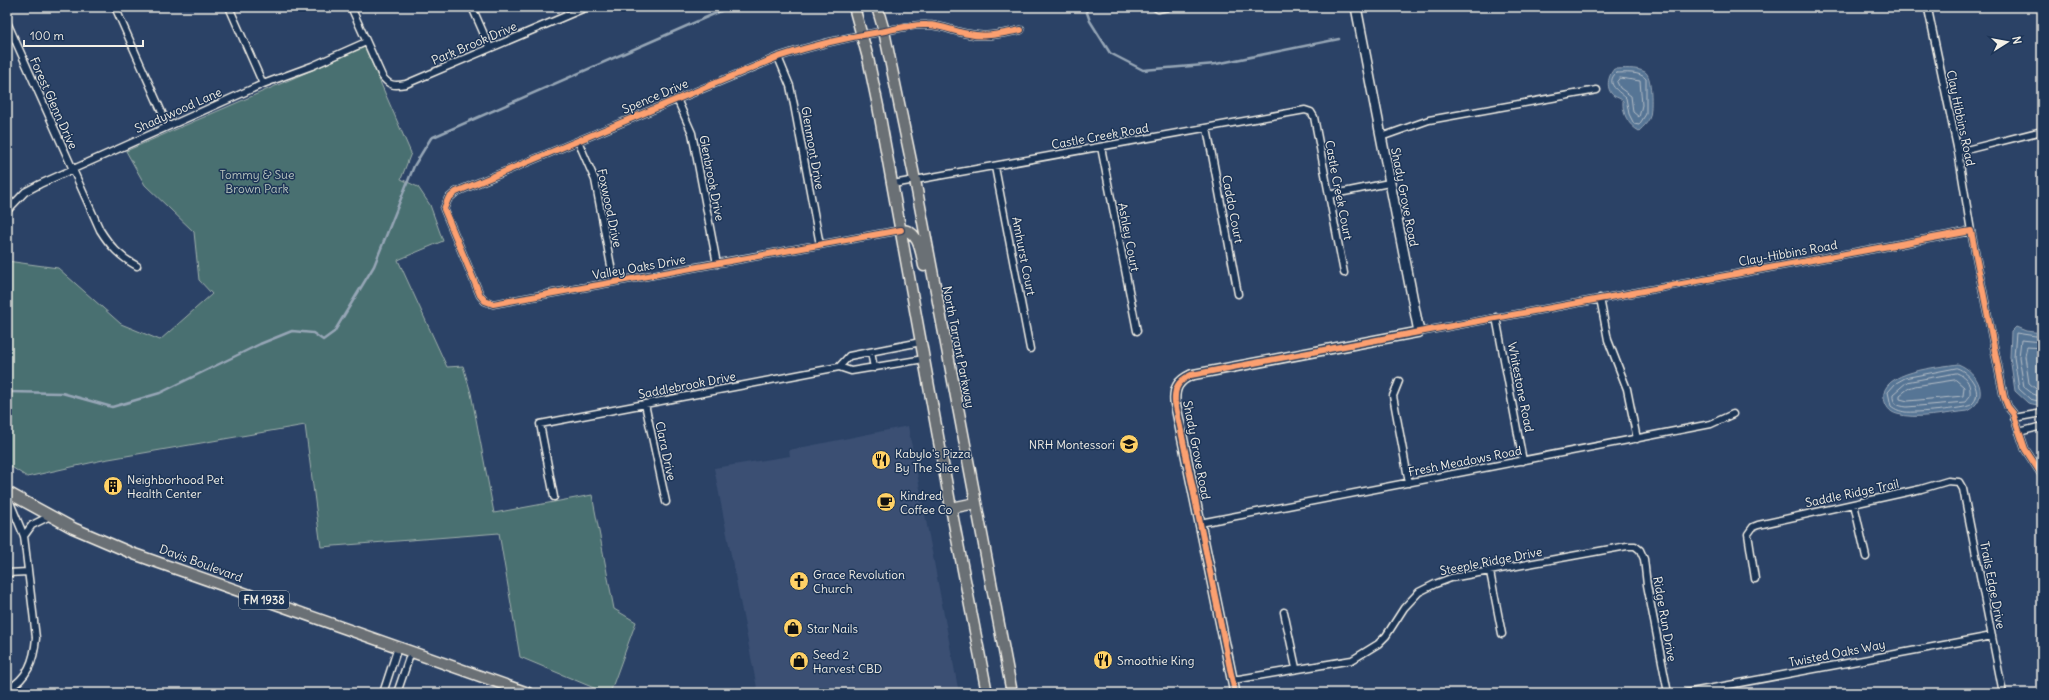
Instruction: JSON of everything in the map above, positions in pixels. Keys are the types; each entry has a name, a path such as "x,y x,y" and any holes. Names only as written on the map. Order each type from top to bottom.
{"main road":[{"path":"854,7 862,34 878,106 951,508 987,693"},
{"name":"North Tarrant Parkway","path":"877,7 884,31 915,180 1012,693"},
{"path":"901,230 909,231 919,243 925,274 931,294 938,305"},
{"name":"Davis Boulevard","path":"7,494 50,516 134,554 528,693"},
{"path":"951,508 976,503"}],"street":[{"path":"115,7 168,126"},
{"path":"229,7 263,84"},
{"path":"351,7 366,42"},
{"path":"472,7 490,48"},
{"name":"Park Brook Drive","path":"366,42 382,76 391,86 406,84 587,7"},
{"path":"1155,7 1158,9 1168,7"},
{"name":"Shady Grove Road","path":"1235,693 1175,402 1175,392 1178,384 1183,379 1191,375 1419,332 1356,7"},
{"name":"Clay Hibbins Road","path":"1928,9 1958,152 1971,231"},
{"name":"Forest Glenn Drive","path":"7,22 100,230 110,246 121,257 137,266"},
{"name":"Spence Drive","path":"444,204 456,192 778,56 801,49 862,34 927,25 945,27 968,34 978,35 992,35 1020,30"},
{"name":"Shadywood Lane","path":"7,211 25,192 263,84 312,66 366,42"},
{"name":"Glenmont Drive","path":"778,56 790,86 820,245"},
{"path":"1381,137 1429,120 1597,90"},
{"name":"Glenbrook Drive","path":"677,99 692,133 717,264"},
{"name":"Castle Creek Road","path":"893,184 1300,110 1310,112"},
{"name":"Castle Creek Court","path":"1310,112 1314,117 1344,273"},
{"name":"Caddo Court","path":"1207,128 1238,294"},
{"path":"1958,152 2042,132"},
{"name":"Foxwood Drive","path":"578,141 595,180 614,282"},
{"name":"Ashley Court","path":"1100,147 1137,331"},
{"name":"Amhurst Court","path":"995,166 1030,349"},
{"path":"1329,195 1390,183"},
{"name":"Valley Oaks Drive","path":"444,204 444,214 480,295 485,301 493,304 901,230"},
{"path":"1971,231 2004,397 2030,457 2042,475"},
{"name":"Clay-Hibbins Road","path":"1419,332 1971,231"},
{"path":"1600,298 1608,340 1628,389 1637,439"},
{"name":"Whitestone Road","path":"1496,318 1523,461"},
{"name":"Saddlebrook Drive","path":"839,366 849,356 921,342"},
{"path":"871,352 874,368"},
{"name":"Saddlebrook Drive","path":"554,497 540,424 839,366 851,371 924,359"},
{"path":"1399,381 1394,396 1409,483"},
{"name":"Clara Drive","path":"645,404 666,502"},
{"path":"2014,418 2042,413"},
{"name":"Fresh Meadows Road","path":"1200,523 1711,424 1733,414"},
{"path":"2019,432 2042,426"},
{"path":"2030,457 2042,468"},
{"name":"Saddle Ridge Trail","path":"1756,578 1748,542 1750,531 1758,525 1921,489 1948,481 1959,482"},
{"name":"Trails Edge Drive","path":"1959,482 1963,490 2003,693"},
{"path":"7,494 24,536 36,638 35,653 31,667 19,683 7,690"},
{"path":"1854,504 1866,557"},
{"path":"24,536 32,525 50,516"},
{"name":"Steeple Ridge Drive","path":"1233,680 1296,668 1352,660 1378,644 1386,636 1404,608 1419,592 1452,578 1627,546 1635,546 1640,550"},
{"name":"Ridge Run Drive","path":"1640,550 1644,559 1647,585 1668,693"},
{"path":"7,573 28,572"},
{"path":"1490,572 1502,634"},
{"path":"1284,612 1296,668"},
{"name":"Twisted Oaks Way","path":"1686,693 1992,636"},
{"path":"383,693 398,647"},
{"path":"397,693 411,652"}],"shaded area":[{"path":"908,426 959,693 758,693 714,468 790,456 789,450"}],"green space":[{"name":"Tommy & Sue Brown Park","path":"365,47 411,153 401,179 418,187 430,205 443,241 398,260 447,367 463,366 471,393 494,513 592,495 614,609 636,622 610,693 606,693 520,657 499,533 321,547 305,425 103,460 27,477 7,464 7,261 58,268 121,324 160,340 212,294 199,280 194,232 145,185 126,151"}],"water":[{"path":"1614,69 1638,69 1647,74 1651,92 1651,112 1648,121 1639,131 1626,118 1623,101 1614,96 1609,90 1608,82"},
{"path":"2016,327 2026,331 2042,333 2042,406 2028,403 2015,391 2010,357 2011,332"},
{"path":"1958,364 1972,373 1979,386 1979,400 1967,411 1932,416 1904,416 1894,413 1887,406 1884,399 1885,390 1891,382 1900,376 1925,369"}],"waterway":[{"path":"7,392 62,393 112,407 160,393 260,344 292,331 313,333 323,340 334,332 374,266 414,166 431,138 730,7"},
{"path":"1085,7 1090,21 1110,53 1143,70 1216,64 1339,39"}],"cycle path":[{"path":"901,230 493,304 485,301 480,295 444,209 448,199 456,192 778,57 817,45 906,26 938,26 975,35 995,35 1021,30"},
{"path":"1235,693 1175,402 1175,393 1180,382 1191,375 1971,231 2004,397 2008,407 2013,413 2025,449 2042,475"}],"place":[{"name":"NRH Montessori","path":"1129,444"},
{"name":"Kabylo's Pizza By The Slice","path":"881,460"},
{"name":"Neighborhood Pet Health Center","path":"113,486"},
{"name":"Kindred Coffee Co","path":"886,502"},
{"name":"Grace Revolution Church","path":"799,581"},
{"name":"Star Nails","path":"793,628"},
{"name":"Smoothie King","path":"1103,660"},
{"name":"Seed 2 Harvest CBD","path":"799,661"}]}
